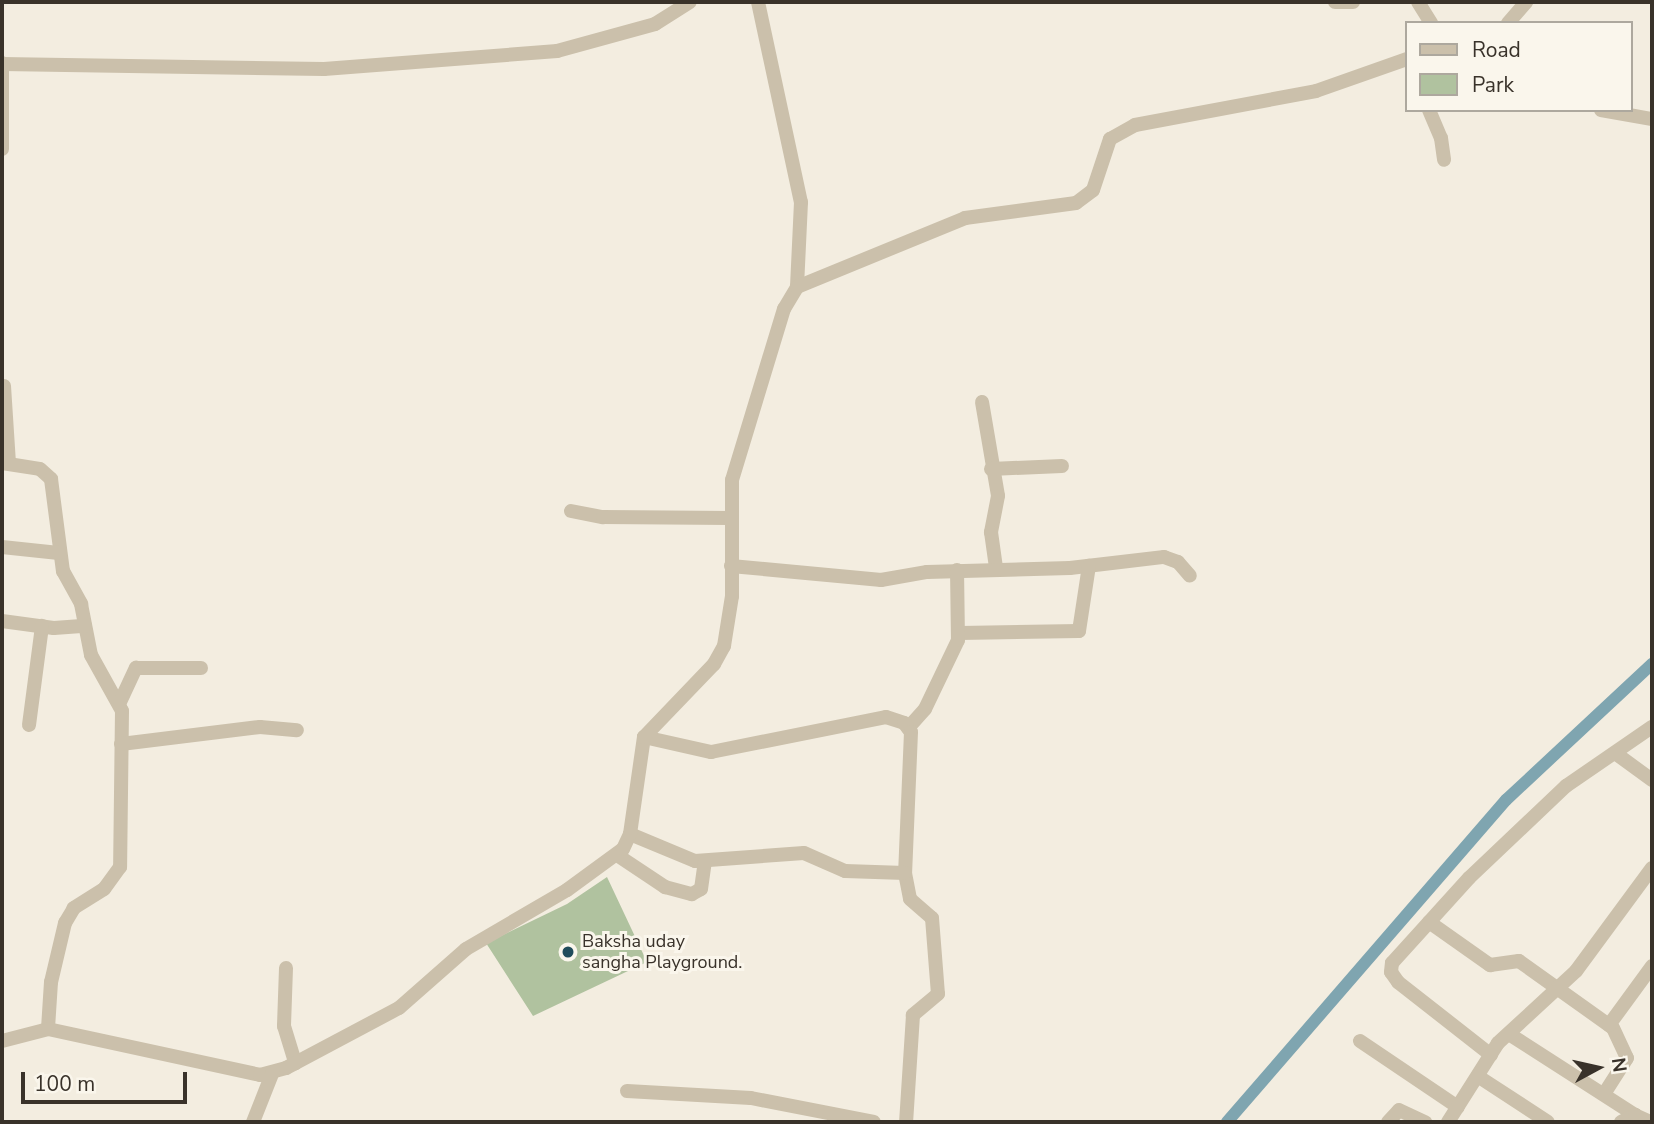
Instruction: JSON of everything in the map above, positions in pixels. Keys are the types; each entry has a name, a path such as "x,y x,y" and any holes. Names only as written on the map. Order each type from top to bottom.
{"street":[{"path":"2,149 2,63 324,69 557,51 655,24 690,2"},
{"path":"2,1041 48,1029 155,1056 205,1060 249,1075 272,1074 399,1008 466,949 512,925 617,855 630,834 644,737 714,664 724,646 731,613 730,518 735,468 784,309 797,286 801,202 758,2"},
{"path":"1335,2 1353,2"},
{"path":"1418,2 1430,21"},
{"path":"1510,21 1526,2"},
{"path":"797,286 965,218 1076,203 1093,190 1110,139 1135,125 1306,93 1406,59"},
{"path":"1430,112 1441,138 1444,160"},
{"path":"1611,112 1652,120"},
{"path":"4,386 5,463 40,469 51,479 59,553 85,626 95,664 120,702"},
{"path":"982,402 991,469 998,496 991,532 996,569"},
{"path":"991,469 1062,466"},
{"path":"571,510 603,517 730,518"},
{"path":"2,547 59,553"},
{"path":"731,566 881,580 957,570 1089,566 1164,557 1178,562 1190,576"},
{"path":"960,633 1079,631 1089,566"},
{"path":"906,1122 913,1015 938,994 932,918 909,899 905,873 912,783 908,728 925,709 960,633 957,570"},
{"path":"2,621 42,626 85,626"},
{"path":"29,725 42,626"},
{"path":"48,1029 51,982 65,923 74,908 104,889 120,867 120,702 136,668 201,668"},
{"path":"644,737 711,752 886,717 908,728"},
{"path":"121,744 260,727 297,730"},
{"path":"1491,1055 1391,972 1392,963 1429,922 1566,786 1652,727"},
{"path":"1615,753 1652,780"},
{"path":"630,834 666,853 705,862 804,853 845,871 905,873"},
{"path":"617,855 665,887 692,894 701,889 705,862"},
{"path":"1447,1122 1491,1055 1509,1034 1556,990 1652,868"},
{"path":"1640,886 1652,896"},
{"path":"1429,922 1476,959 1497,966 1514,958 1619,1033 1627,1058 1604,1094"},
{"path":"1609,1025 1652,966"},
{"path":"286,968 284,1026 295,1063"},
{"path":"1509,1034 1650,1122"},
{"path":"1360,1041 1458,1107"},
{"path":"253,1122 272,1074"},
{"path":"1479,1077 1548,1122"},
{"path":"627,1091 751,1098 874,1122"},
{"path":"1388,1122 1399,1110 1425,1122"},
{"path":"1621,1122 1635,1115"}],"green space":[{"name":"Baksha uday sangha Playground.","path":"607,877 647,962 533,1016 486,943 567,904"}],"waterway":[{"path":"1227,1122 1506,800 1652,664"}],"place":[{"name":"Baksha uday sangha Playground.","path":"568,952"}]}
